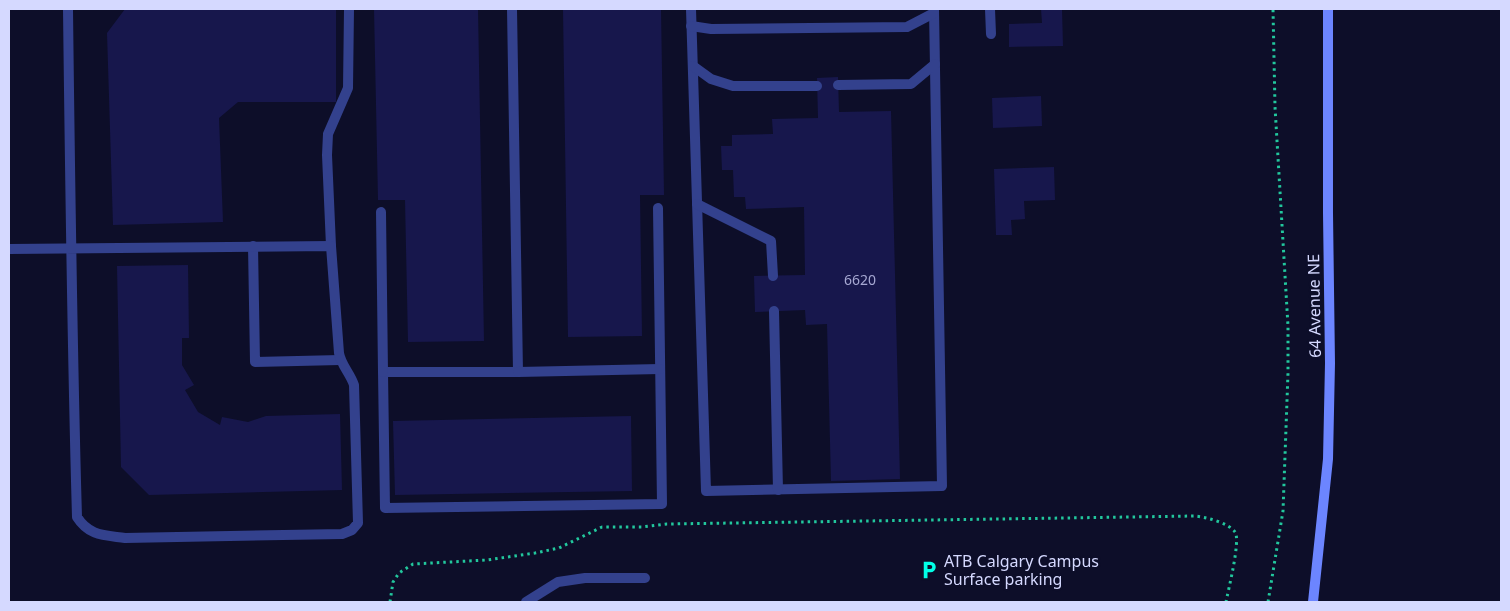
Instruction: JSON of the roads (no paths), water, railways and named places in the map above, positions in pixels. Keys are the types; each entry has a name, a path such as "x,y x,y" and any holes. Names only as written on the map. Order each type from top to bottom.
{"street":[{"name":"64 Avenue NE","path":"1313,602 1328,459 1330,392 1328,9"}],"lane":[{"path":"68,9 77,517 83,527 98,535 125,538 342,534 352,530 358,523 354,385 351,376 340,360 337,342 327,155 328,134 348,88 349,9"},
{"path":"512,9 518,372"},
{"path":"691,9 691,26 706,491 942,486 934,11 907,27 711,29 691,26"},
{"path":"990,9 991,34"},
{"path":"838,85 910,84 935,64"},
{"path":"693,66 711,79 733,86 817,86"},
{"path":"697,204 771,241 773,276"},
{"path":"381,212 385,508 662,504 658,208"},
{"path":"254,246 256,362 340,360"},
{"path":"9,249 71,250 331,246"},
{"path":"774,311 778,490"},
{"path":"383,372 660,369"},
{"path":"526,602 558,582 585,578 645,578"}],"place":[{"name":"ATB Calgary Campus Surface parking","path":"929,570"}]}
